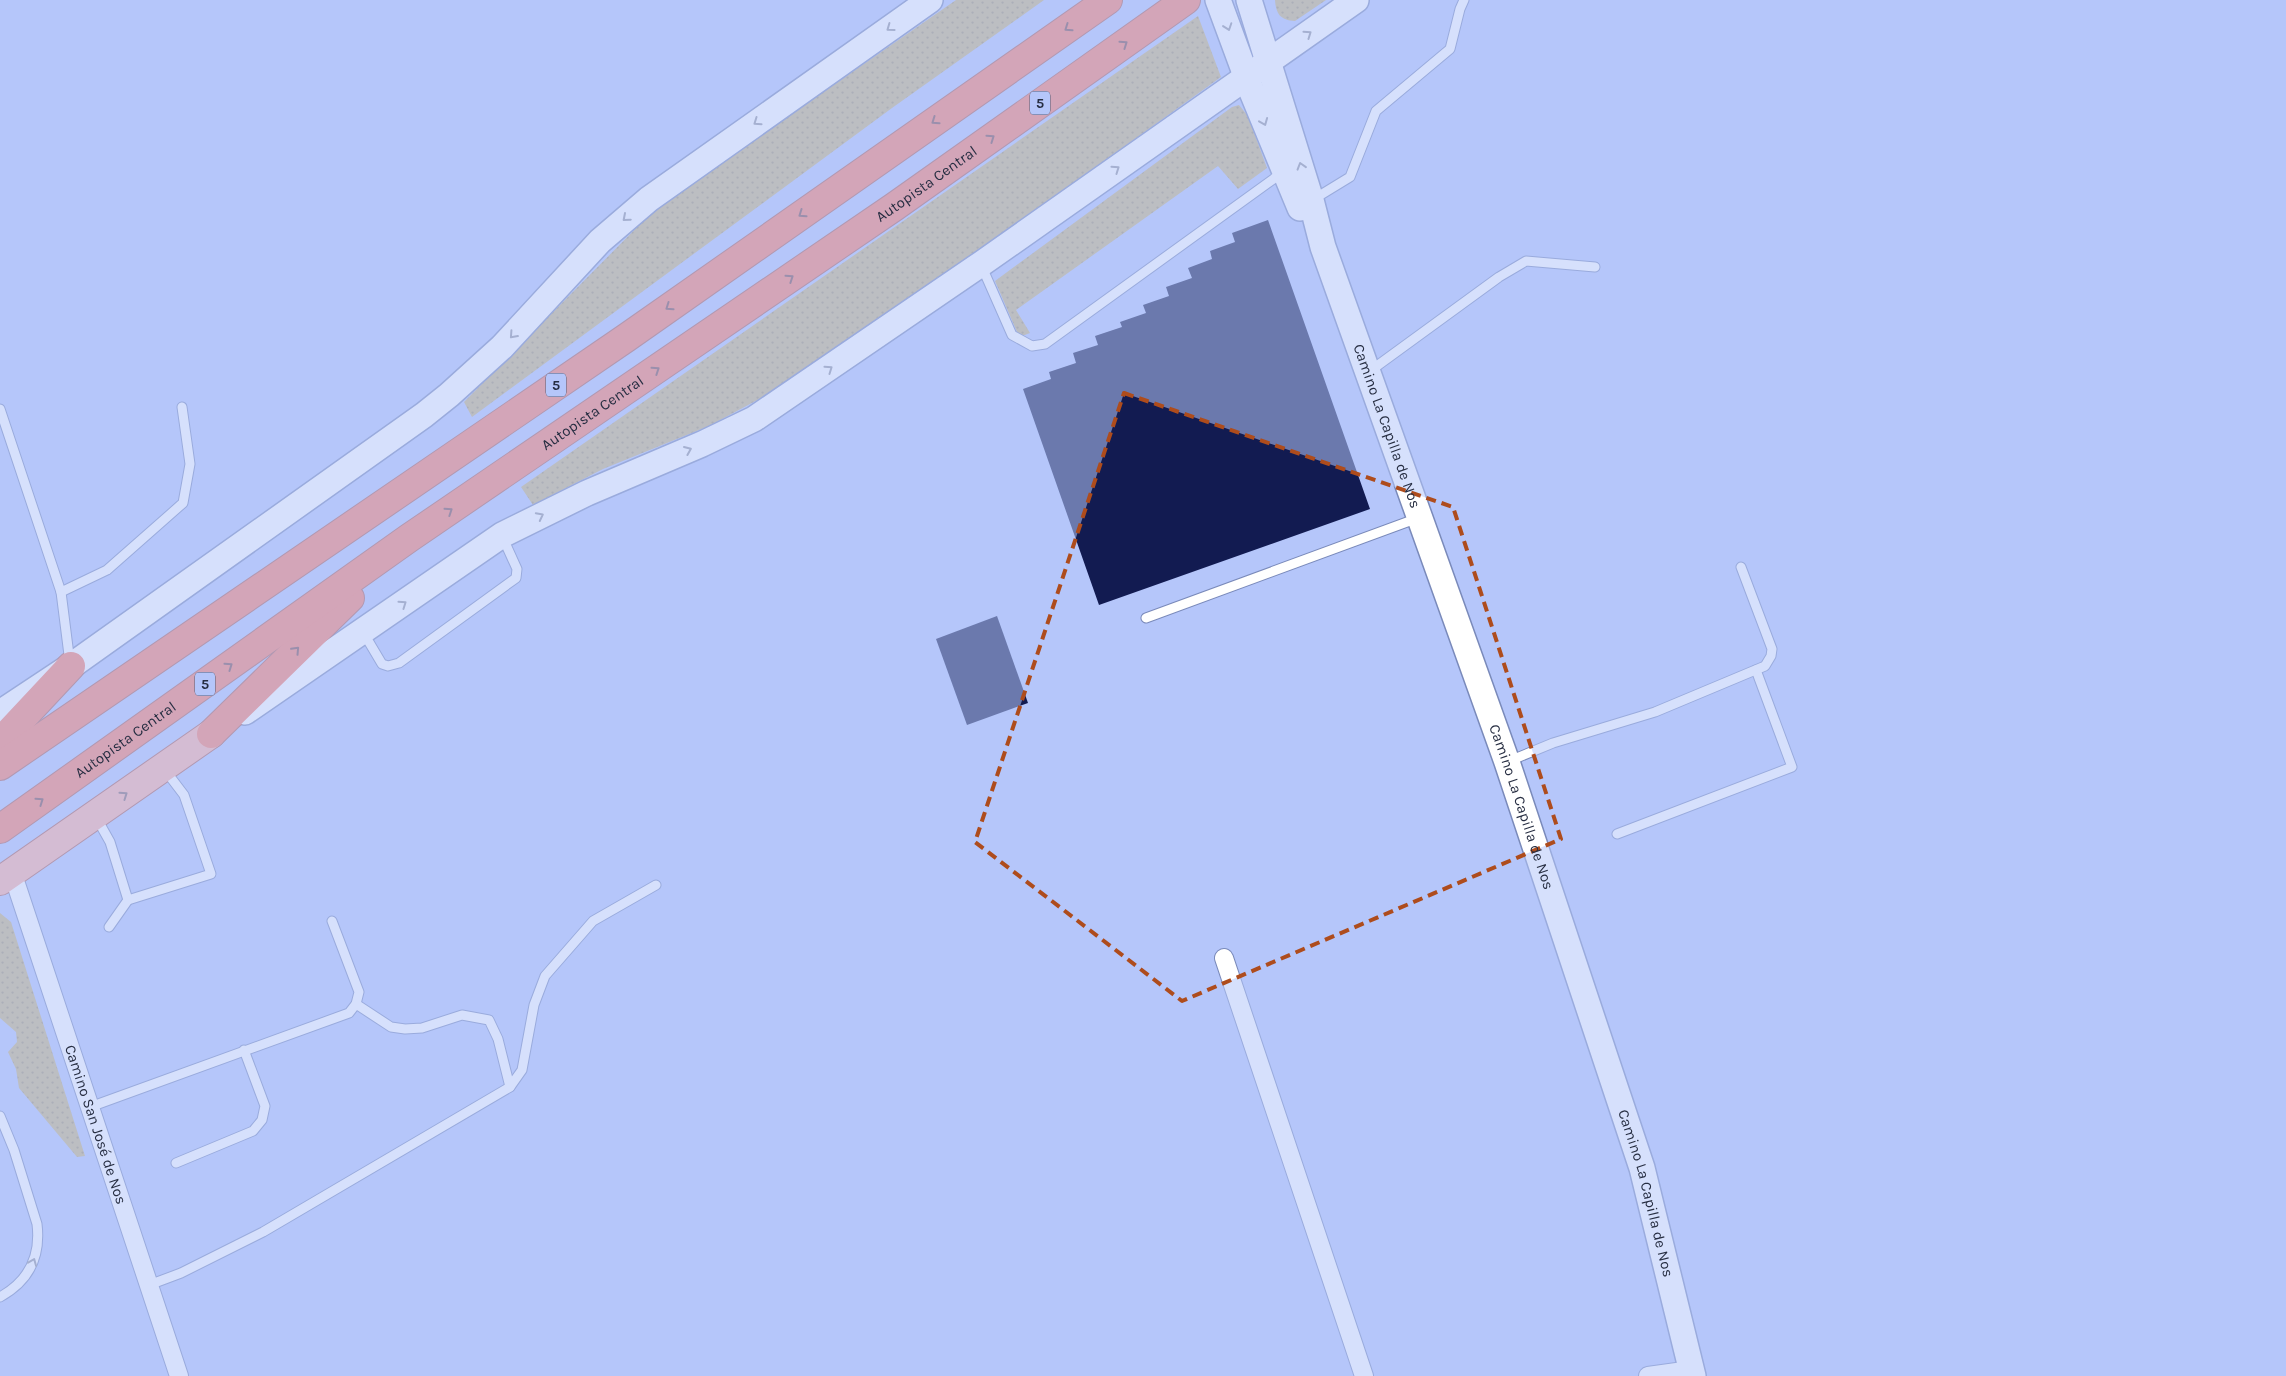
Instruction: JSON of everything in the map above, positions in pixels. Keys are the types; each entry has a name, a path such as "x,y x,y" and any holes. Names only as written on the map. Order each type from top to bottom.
{"highway":[{"name":"5","path":"0,766 626,338 1108,0"},
{"name":"Autopista Central","path":"0,829 409,538 894,207 1186,0"},
{"path":"211,734 409,538"},
{"path":"0,742 70,666"}],"main road":[{"path":"0,713 70,666 424,415 450,395 502,347 600,241 649,199 930,0"},
{"name":"Camino La Capilla de Nos","path":"1218,0 1242,66 1298,206 1323,246"},
{"name":"Camino La Capilla de Nos","path":"1249,0 1311,200 1323,246 1507,762 1642,1168 1692,1373"},
{"path":"6,877 502,535 587,493 702,444 754,419 981,264 1242,66 1268,61 1356,0"}],"street":[{"name":"Camino San José de Nos","path":"6,877 90,1107 179,1376"},
{"path":"1224,958 1364,1376"},
{"path":"1648,1376 1692,1373"}],"lane":[{"path":"1311,200 1350,177 1376,111 1450,49 1460,8 1464,0"},
{"path":"981,264 1012,335 1032,346 1045,344 1284,172"},
{"path":"1368,372 1499,276 1526,261 1594,267"},
{"path":"61,592 107,570 183,503 190,464 182,407"},
{"path":"0,409 61,592 70,666"},
{"path":"1146,618 1420,518"},
{"path":"363,632 382,664 388,666 399,663 516,578 517,569 502,535"},
{"path":"1507,762 1553,743 1655,712 1756,670 1768,662 1772,649 1741,567"},
{"path":"1617,834 1792,767 1756,670"},
{"path":"110,927 128,900 211,874 184,795 163,768"},
{"path":"95,815 110,842 128,900"},
{"path":"149,1285 181,1273 263,1232 510,1087 522,1070 534,1005 545,976 593,921 656,885"},
{"path":"90,1107 349,1013 356,1004 359,992 332,921"},
{"path":"356,1004 391,1027 406,1029 422,1028 462,1015 489,1020 498,1039 510,1087"},
{"path":"176,1163 253,1131 262,1120 265,1106 244,1050"},
{"path":"0,1116 14,1150 37,1224 38,1237 36,1256 29,1272 15,1288 0,1297"}],"highlighted area":[{"path":"1124,393 1453,507 1561,839 1182,1001 975,842"}],"shaded area":[{"path":"956,0 1044,0 892,108 472,417 464,402 656,208"},
{"path":"1275,0 1326,0 1295,21 1282,18 1276,9"},
{"path":"1198,16 1221,77 817,368 709,426 603,469 533,505 521,487"},
{"path":"1239,105 1248,116 1267,168 1238,189 1218,166 1016,310 1030,333 1022,336 1017,332 995,281 1232,107"},
{"path":"0,913 11,922 85,1156 77,1157 19,1088 16,1069 8,1052 17,1042 16,1032 0,1018"}],"building":[{"path":"1268,220 1370,509 1099,605 1023,389 1051,379 1049,372 1076,363 1073,353 1098,345 1095,336 1122,327 1120,322 1146,313 1143,305 1169,296 1166,287 1192,278 1188,268 1212,259 1210,251 1235,242 1232,233"},
{"path":"997,616 1028,703 967,725 936,639"}]}
